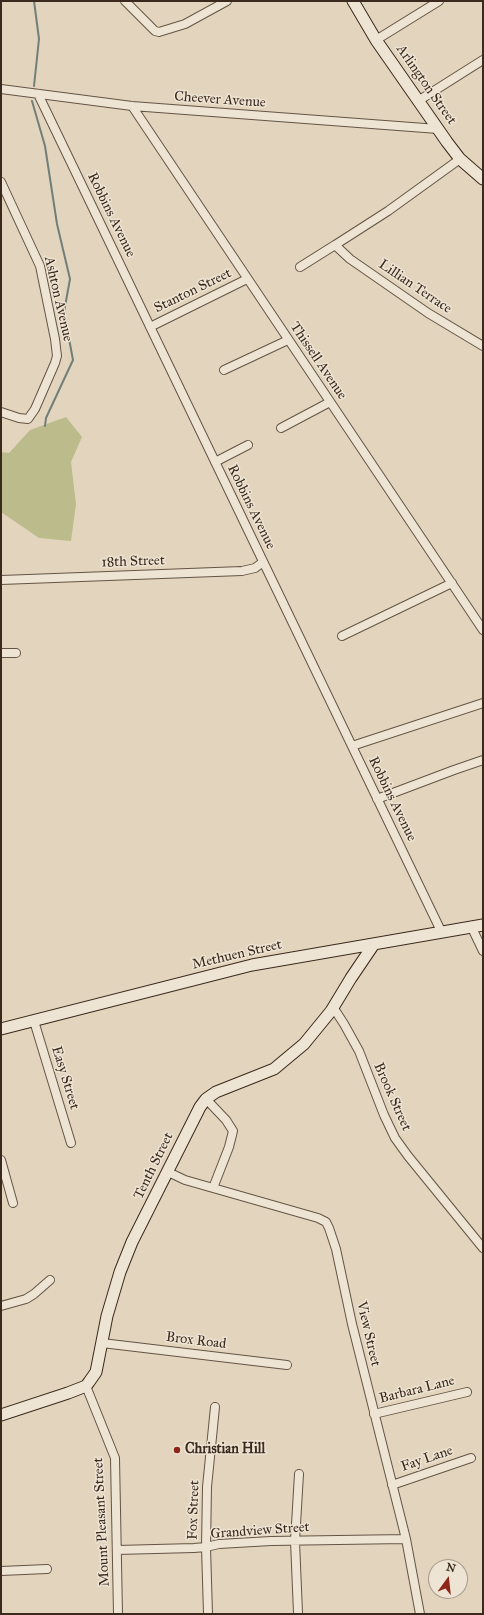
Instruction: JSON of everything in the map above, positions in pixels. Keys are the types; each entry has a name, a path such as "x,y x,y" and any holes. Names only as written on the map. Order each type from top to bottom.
{"street":[{"path":"125,1 155,31 159,32 185,24 227,1"},
{"name":"Arlington Street","path":"353,1 376,40 438,129 460,159 483,180"},
{"path":"376,40 439,1"},
{"path":"418,101 483,60"},
{"name":"Cheever Avenue","path":"1,89 132,106 438,129"},
{"name":"Robbins Avenue","path":"38,94 441,931"},
{"name":"Thissell Avenue","path":"132,106 483,630"},
{"path":"300,267 388,211 460,159"},
{"name":"Ashton Avenue","path":"1,182 40,266 57,356 35,409 28,419 1,412"},
{"name":"Lillian Terrace","path":"335,245 350,259 428,313 483,346"},
{"name":"Stanton Street","path":"150,327 247,279"},
{"path":"224,370 288,340"},
{"path":"281,428 330,402"},
{"path":"215,462 248,445"},
{"name":"18th Street","path":"1,580 242,571 255,568 263,562"},
{"path":"342,636 452,583"},
{"path":"1,653 16,652"},
{"path":"352,746 483,703"},
{"path":"378,799 483,760"},
{"name":"Methuen Street","path":"1,1029 252,965 441,931 483,925"},
{"path":"471,926 483,951"},
{"name":"Tenth Street","path":"86,1386 96,1372 111,1299 120,1272 195,1115 206,1099 216,1092 259,1076 278,1066 304,1044 334,1007 374,944"},
{"name":"Brook Street","path":"334,1007 358,1051 384,1116 395,1138 483,1248"},
{"name":"Easy Street","path":"34,1021 71,1143"},
{"path":"206,1099 226,1120 232,1129 232,1137 229,1148 213,1188"},
{"path":"1,1160 13,1203"},
{"name":"View Street","path":"168,1172 185,1180 314,1216 326,1222 336,1249 352,1324 406,1539 420,1614"},
{"path":"1,1306 30,1297 50,1280"},
{"name":"Brox Road","path":"102,1343 287,1365"},
{"path":"1,1415 86,1386"},
{"name":"Mount Pleasant Street","path":"86,1386 115,1458 118,1614"},
{"name":"Barbara Lane","path":"374,1414 467,1392"},
{"name":"Fox Street","path":"208,1614 206,1547 207,1488 215,1408"},
{"name":"Fay Lane","path":"392,1485 471,1458"},
{"path":"298,1613 295,1541 299,1474"},
{"name":"Grandview Street","path":"117,1550 206,1547 219,1544 295,1541 406,1539"},
{"path":"1,1571 47,1569"}],"green space":[{"path":"66,417 82,437 71,462 76,504 71,541 39,538 1,512 1,452 9,453 30,430"}],"waterway":[{"path":"34,1 39,39 34,86"},
{"path":"32,101 45,146 57,224 70,279 64,312 73,360 46,418 45,426"}],"place":[{"name":"Christian Hill","path":"177,1450"}]}
